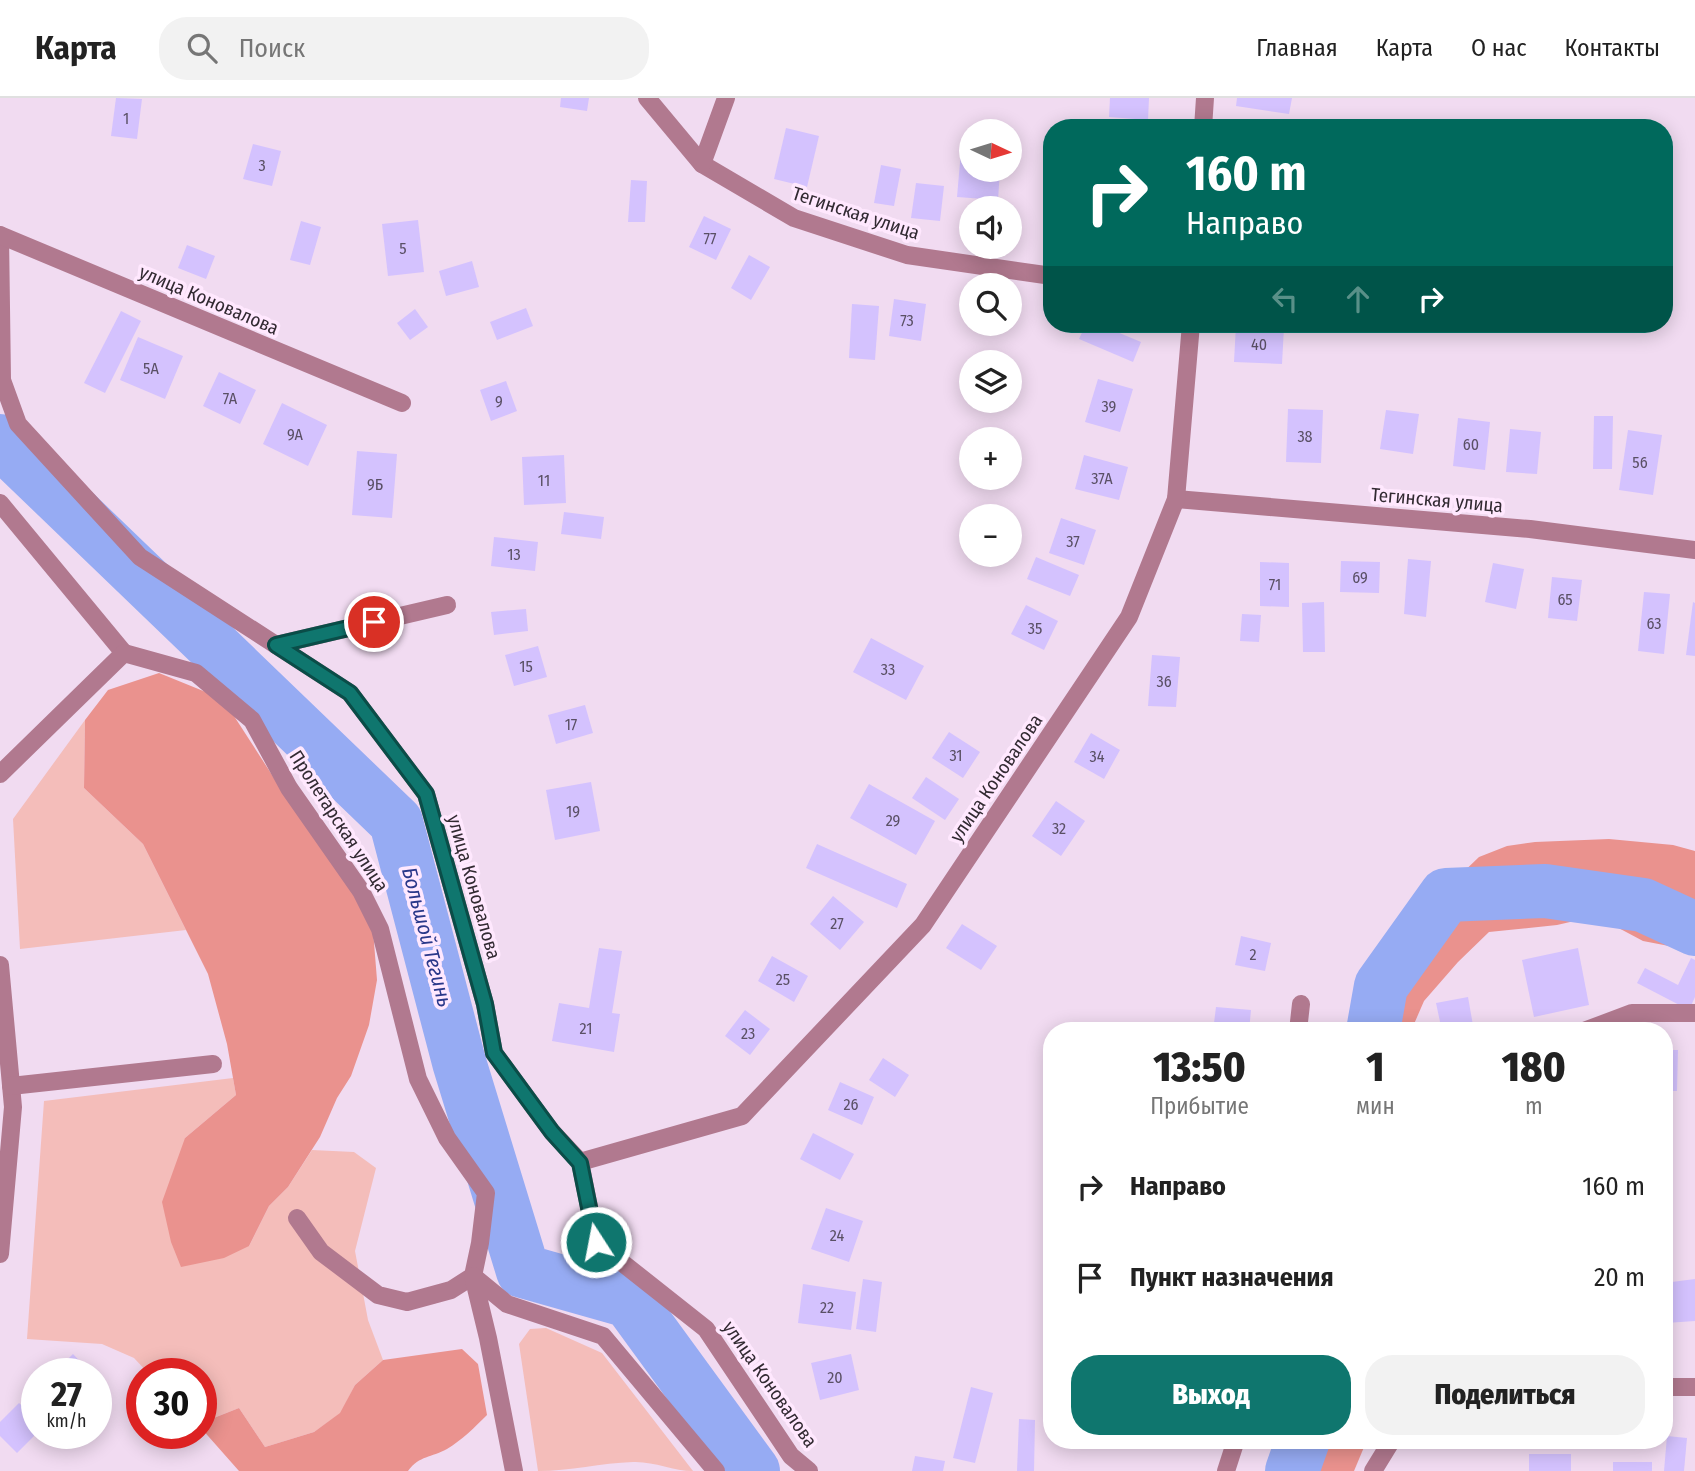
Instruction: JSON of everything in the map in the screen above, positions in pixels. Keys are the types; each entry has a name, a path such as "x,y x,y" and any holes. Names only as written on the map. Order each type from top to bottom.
{"street":[{"name":"Тегинская улица","path":"647,98 702,164 794,218 906,255 1043,275"},
{"path":"702,164 726,98"},
{"path":"1204,119 1205,98"},
{"name":"улица Коновалова","path":"402,403 0,235 2,380 19,424 140,557 350,693 426,794 485,1004 494,1053 552,1132 580,1163 596,1242 705,1329 791,1456 809,1471"},
{"name":"улица Коновалова","path":"580,1163 742,1116 923,925 1129,617 1176,499 1190,333"},
{"name":"Тегинская улица","path":"1176,499 1530,528 1695,550"},
{"path":"0,503 124,653 0,774"},
{"path":"276,645 447,605"},
{"name":"Пролетарская улица","path":"124,653 197,673 252,720 289,788 361,891 380,929 418,1079 447,1138 486,1193 473,1276"},
{"path":"0,965 13,1107 0,1254"},
{"path":"1299,1022 1301,1004"},
{"path":"1608,1022 1632,1013 1695,1013"},
{"path":"11,1086 213,1064"},
{"path":"297,1218 321,1252 378,1295 407,1302 451,1290 473,1276"},
{"path":"473,1276 507,1304 603,1336 716,1471"},
{"path":"473,1276 514,1471"},
{"path":"1673,1387 1695,1387"},
{"path":"1226,1471 1233,1449"},
{"path":"1373,1471 1386,1449"}],"shaded area":[{"path":"159,673 223,699 274,778 347,881 373,930 377,980 369,1025 351,1076 337,1098 320,1137 288,1187 269,1206 249,1246 224,1258 181,1267 171,1242 162,1202 185,1138 236,1095 227,1044 208,974 143,844 84,788 85,720 108,690"},
{"path":"85,720 84,788 143,844 186,930 20,949 13,819"},
{"path":"1609,839 1673,845 1695,851 1695,951 1643,941 1596,916 1557,925 1489,932 1424,1001 1415,1022 1352,1022 1377,952 1399,932 1428,891 1455,880 1479,857 1507,846"},
{"path":"233,1078 236,1095 185,1138 249,1246 269,1206 288,1187 312,1150 354,1152 376,1168 355,1251 368,1320 383,1360 355,1385 341,1413 314,1432 265,1447 239,1408 217,1417 217,1358 134,1358 102,1344 27,1339 44,1101"},
{"path":"546,1328 602,1353 693,1471 633,1462 538,1471 519,1344 530,1329"},
{"path":"462,1349 478,1364 487,1415 453,1445 421,1459 408,1471 239,1471 217,1446 217,1417 239,1408 265,1447 314,1432 340,1413 355,1385 383,1360"},
{"path":"1275,1449 1363,1449 1354,1471 1295,1471"}],"building":[{"path":"116,98 142,99 137,139 111,136"},
{"path":"561,98 589,98 587,111 560,107"},
{"path":"1110,98 1149,98 1148,119 1109,117"},
{"path":"1237,98 1292,98 1289,114 1236,106"},
{"path":"786,128 819,136 807,187 774,179"},
{"path":"253,144 281,151 272,186 243,179"},
{"path":"881,165 901,169 894,206 874,203"},
{"path":"959,174 959,182 999,182 998,196 957,197"},
{"path":"631,180 647,181 645,222 628,222"},
{"path":"916,183 944,186 940,221 911,218"},
{"path":"704,216 731,229 716,260 689,247"},
{"path":"418,220 424,272 388,276 382,224"},
{"path":"301,221 321,227 310,265 290,260"},
{"path":"187,245 215,256 206,279 178,268"},
{"path":"749,255 770,267 751,300 731,288"},
{"path":"472,261 479,287 446,296 439,271"},
{"path":"894,299 926,304 921,341 889,336"},
{"path":"852,304 879,306 875,360 849,358"},
{"path":"526,308 533,326 497,340 490,322"},
{"path":"415,309 428,327 410,340 397,323"},
{"path":"121,311 141,321 105,393 84,383"},
{"path":"1082,333 1120,333 1141,342 1133,362 1079,339"},
{"path":"1236,333 1284,333 1282,364 1234,362"},
{"path":"138,337 183,356 165,399 120,380"},
{"path":"219,372 256,390 240,424 203,406"},
{"path":"1098,379 1133,389 1120,432 1085,422"},
{"path":"506,381 517,411 491,421 480,390"},
{"path":"282,403 327,425 308,466 263,444"},
{"path":"1288,409 1323,410 1321,463 1286,462"},
{"path":"1386,410 1419,414 1413,454 1380,449"},
{"path":"1594,416 1613,416 1612,469 1593,469"},
{"path":"1458,418 1490,422 1485,470 1453,466"},
{"path":"1510,429 1541,432 1537,474 1506,472"},
{"path":"1628,430 1662,435 1653,495 1619,490"},
{"path":"357,451 397,454 392,518 352,515"},
{"path":"564,455 566,503 524,505 522,457"},
{"path":"1084,455 1128,467 1119,500 1075,489"},
{"path":"564,512 604,517 601,539 561,534"},
{"path":"1061,518 1096,530 1084,565 1049,553"},
{"path":"494,537 538,542 535,571 491,566"},
{"path":"1036,557 1079,575 1070,596 1027,579"},
{"path":"1408,559 1431,561 1426,617 1404,614"},
{"path":"1341,561 1380,562 1379,593 1340,592"},
{"path":"1260,562 1289,563 1289,607 1260,606"},
{"path":"1493,563 1524,569 1516,609 1485,602"},
{"path":"1552,577 1582,580 1577,621 1548,618"},
{"path":"1644,592 1670,594 1664,654 1638,651"},
{"path":"1324,602 1325,652 1303,652 1302,603"},
{"path":"1693,602 1695,603 1695,656 1686,655"},
{"path":"1026,605 1058,621 1044,650 1011,634"},
{"path":"526,609 528,631 494,635 491,612"},
{"path":"1242,614 1261,615 1259,642 1240,641"},
{"path":"871,638 924,666 906,700 853,672"},
{"path":"538,646 547,677 514,686 505,655"},
{"path":"1152,655 1180,657 1176,707 1148,706"},
{"path":"585,705 593,733 556,744 548,715"},
{"path":"949,732 980,752 963,778 932,758"},
{"path":"1091,733 1120,750 1104,779 1074,762"},
{"path":"926,777 959,799 945,820 912,798"},
{"path":"591,782 600,831 555,840 546,790"},
{"path":"869,784 935,821 916,855 850,818"},
{"path":"1056,801 1085,821 1061,856 1032,836"},
{"path":"817,844 907,884 897,908 806,868"},
{"path":"833,896 864,922 840,950 810,924"},
{"path":"962,924 997,946 981,970 946,948"},
{"path":"1241,936 1271,943 1265,971 1235,965"},
{"path":"599,948 622,951 612,1013 620,1014 614,1052 552,1041 559,1003 589,1008"},
{"path":"1578,948 1589,1005 1534,1017 1522,960"},
{"path":"772,956 808,976 794,1002 758,981"},
{"path":"1691,958 1695,960 1695,997 1689,1010 1637,983 1645,968 1678,985"},
{"path":"1468,997 1472,1022 1440,1022 1436,1003"},
{"path":"1216,1007 1251,1010 1250,1022 1214,1022"},
{"path":"745,1010 770,1029 750,1055 725,1036"},
{"path":"1673,1050 1678,1050 1677,1091 1673,1091"},
{"path":"883,1058 909,1075 895,1097 869,1080"},
{"path":"840,1082 874,1097 862,1125 828,1110"},
{"path":"813,1133 854,1154 840,1180 800,1159"},
{"path":"826,1208 863,1221 849,1262 811,1249"},
{"path":"863,1279 882,1282 876,1332 856,1329"},
{"path":"1695,1279 1695,1321 1673,1323 1673,1282"},
{"path":"803,1284 856,1292 851,1330 798,1323"},
{"path":"851,1354 859,1390 820,1400 811,1363"},
{"path":"971,1387 993,1393 975,1463 953,1458"},
{"path":"19,1403 21,1405 21,1449 17,1453 0,1436 0,1422"},
{"path":"1019,1419 1035,1420 1034,1471 1017,1471"},
{"path":"1673,1437 1687,1438 1684,1471 1664,1471 1666,1449 1673,1449"},
{"path":"1529,1454 1571,1454 1571,1471 1529,1471"},
{"path":"915,1456 945,1461 943,1471 912,1471"},
{"path":"1613,1462 1652,1462 1652,1471 1613,1471"}],"waterway":[{"name":"Большой Тегинь","path":"0,441 396,822 459,1062 523,1271 629,1301 753,1471"},
{"name":"Большой Тегинь","path":"1375,1022 1381,986 1446,895 1545,891 1643,905 1695,929"},
{"name":"Большой Тегинь","path":"1292,1471 1300,1449"}],"route":[{"path":"374,622 276,645 350,693 426,794 485,1004 494,1053 552,1132 580,1163 596,1242"}]}
